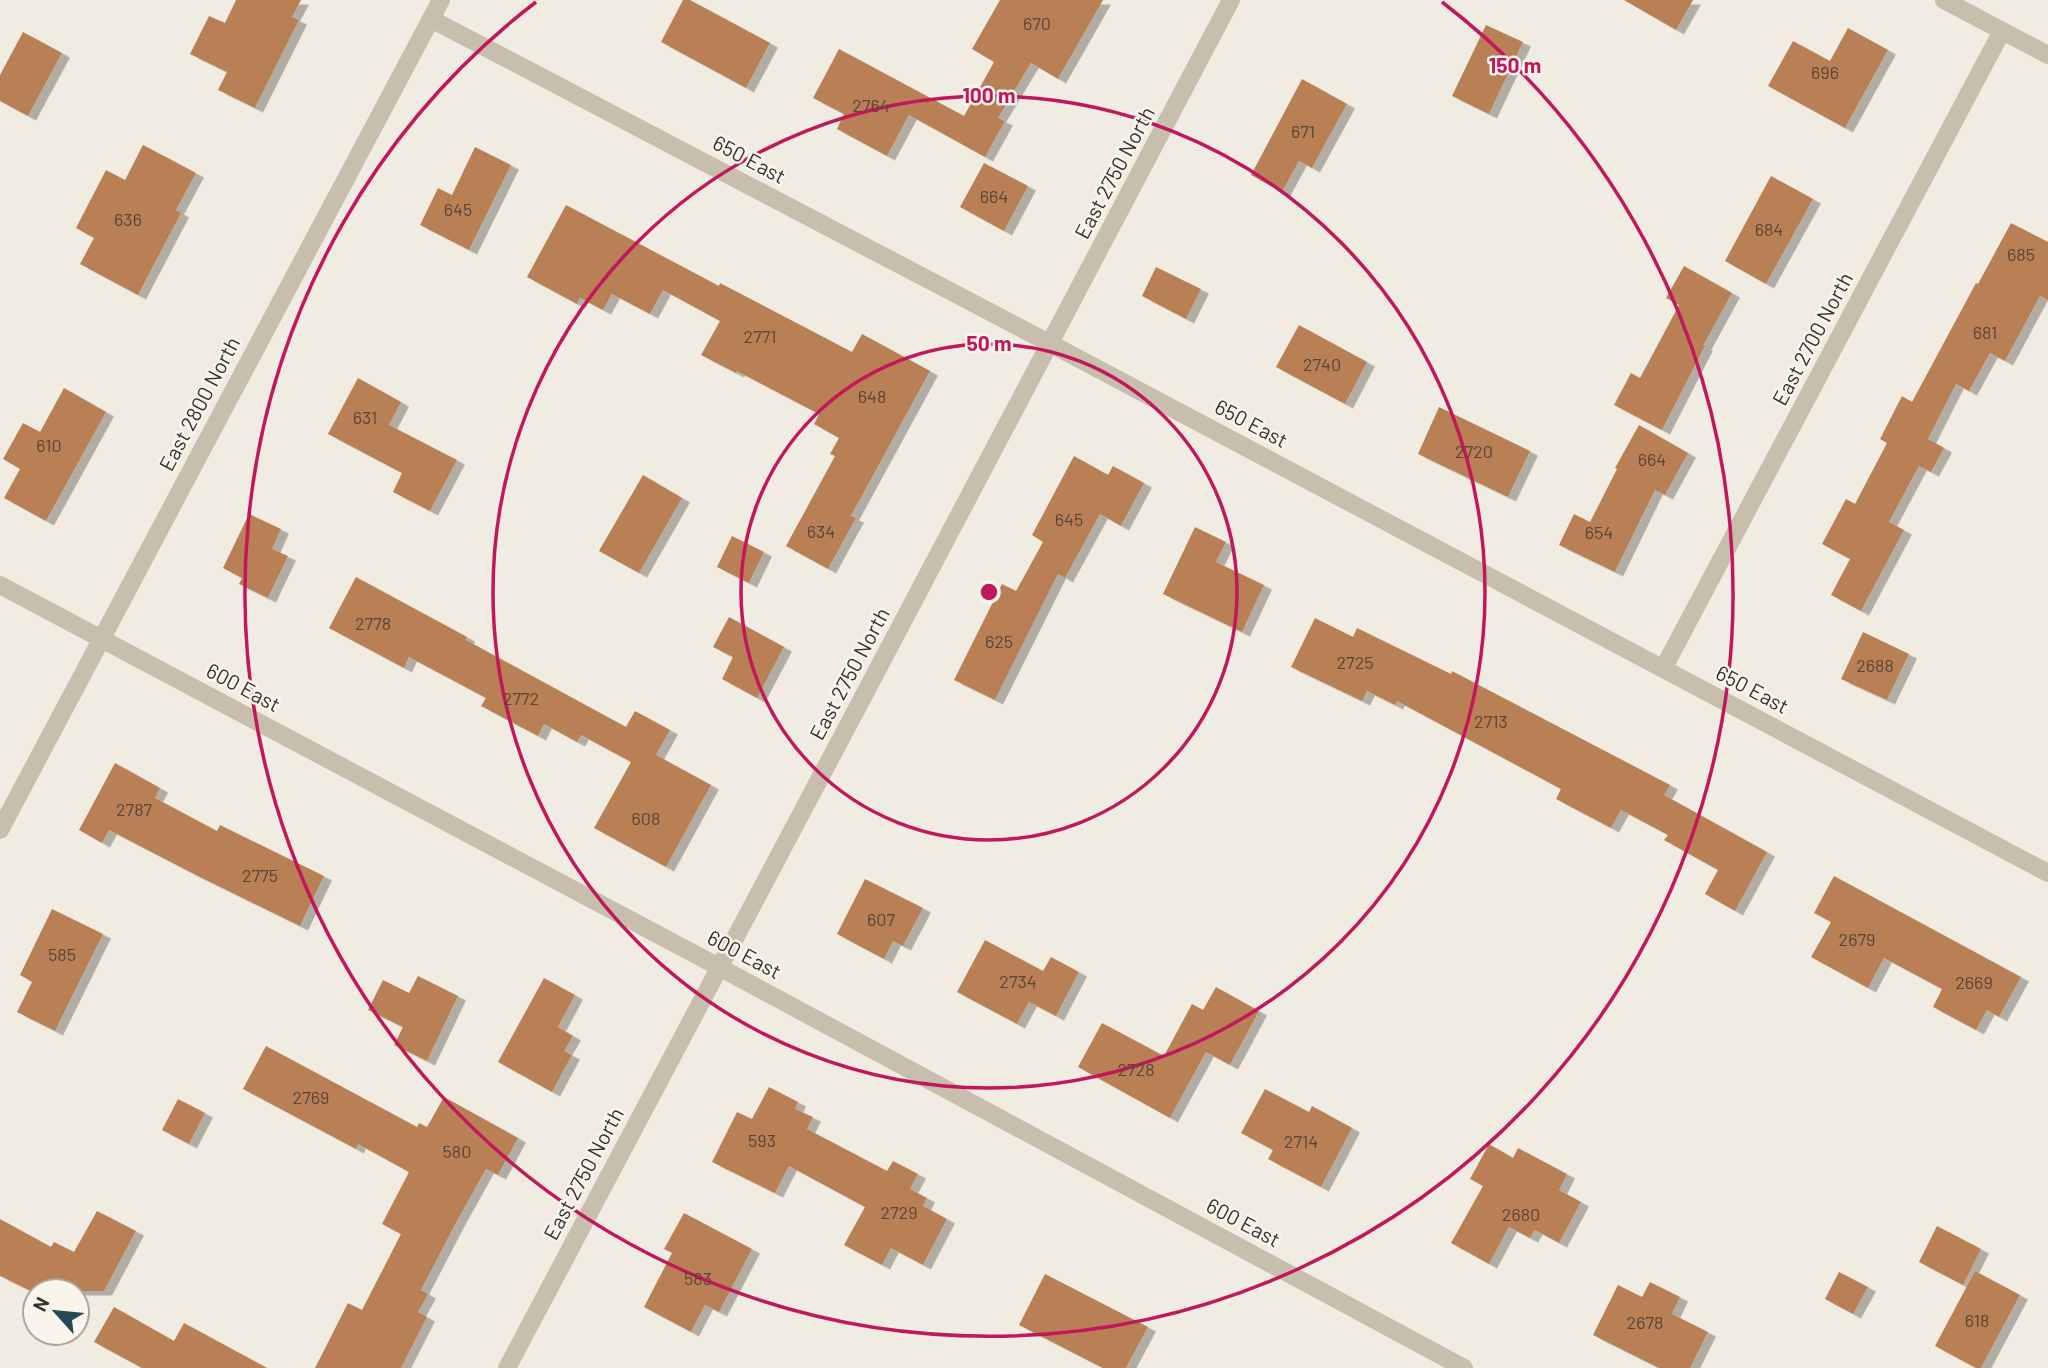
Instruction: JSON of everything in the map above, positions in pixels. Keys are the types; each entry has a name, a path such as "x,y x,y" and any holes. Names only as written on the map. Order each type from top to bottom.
{"street":[{"name":"East 2800 North","path":"0,830 441,0"},
{"name":"East 2750 North","path":"507,1368 1231,0"},
{"path":"1944,0 2048,55"},
{"name":"650 East","path":"431,19 1051,344 2048,873"},
{"name":"East 2700 North","path":"1663,669 2002,31"},
{"name":"600 East","path":"0,585 719,967 1464,1368"}],"building":[{"path":"236,0 301,0 292,17 299,20 255,108 218,90 227,72 190,54 209,16 225,23"},
{"path":"683,0 690,0 770,43 746,88 661,42"},
{"path":"1000,0 1103,0 1058,79 1031,63 998,118 1005,121 985,157 909,115 887,156 837,129 844,114 813,98 839,49 964,116 994,62 972,49"},
{"path":"1624,0 1693,0 1676,30"},
{"path":"1486,25 1523,42 1489,114 1452,96"},
{"path":"1848,28 1888,50 1845,128 1768,86 1793,41 1830,61"},
{"path":"23,32 62,53 28,116 0,101 0,75"},
{"path":"1302,79 1347,104 1312,168 1299,161 1282,192 1251,175"},
{"path":"143,145 196,173 176,210 181,213 138,295 80,264 94,238 76,228 106,170 125,180"},
{"path":"475,147 511,165 469,250 420,225 438,188 452,195"},
{"path":"984,163 1028,186 1004,231 960,207"},
{"path":"1771,176 1813,199 1766,284 1725,261"},
{"path":"566,205 852,352 862,334 930,371 851,516 856,518 828,569 786,546 835,456 830,454 839,438 814,424 819,414 701,355 720,321 663,290 650,314 612,294 603,310 580,298 577,304 527,277"},
{"path":"2011,223 2048,242 2048,300 2040,296 2005,361 1990,353 1969,391 1956,384 1928,439 1944,448 1931,472 1919,466 1889,522 1904,530 1861,611 1831,595 1850,559 1822,544 1846,499 1855,504 1887,443 1880,439 1902,396 1912,402"},
{"path":"1684,266 1732,293 1662,430 1614,405 1631,373 1640,378 1679,305 1666,298"},
{"path":"1156,267 1201,289 1186,319 1142,296"},
{"path":"1299,325 1367,362 1345,404 1276,367"},
{"path":"358,378 401,402 389,425 457,460 430,511 393,492 402,473 328,434"},
{"path":"64,388 106,412 46,521 4,498 20,469 3,459 23,423 40,432"},
{"path":"1439,407 1530,451 1508,497 1418,454"},
{"path":"1639,425 1688,453 1665,495 1655,490 1615,572 1559,545 1574,514 1590,522"},
{"path":"1074,456 1108,475 1113,466 1144,483 1121,526 1100,514 1065,578 1058,574 995,700 954,680 1002,584 1016,591 1043,542 1032,535"},
{"path":"643,475 682,498 639,573 599,551"},
{"path":"249,514 281,529 272,549 288,556 268,598 239,584 242,578 223,568"},
{"path":"1195,527 1226,542 1216,562 1264,585 1242,632 1163,594"},
{"path":"732,536 764,552 749,583 717,567"},
{"path":"356,577 626,727 635,711 670,730 656,755 711,785 666,867 594,828 631,762 581,735 577,742 544,724 538,736 481,706 486,698 409,657 404,668 329,628"},
{"path":"729,617 784,647 757,698 722,679 733,657 713,647"},
{"path":"1315,618 1353,637 1357,628 1451,674 1452,671 1670,785 1664,795 1767,852 1735,911 1705,894 1718,870 1664,840 1668,835 1621,810 1611,828 1556,799 1561,789 1397,701 1395,705 1367,691 1362,701 1291,667"},
{"path":"1863,632 1909,654 1887,700 1841,679"},
{"path":"115,763 160,788 155,798 217,831 220,825 324,876 300,926 109,830 102,843 79,830"},
{"path":"1834,876 2021,977 1999,1017 1987,1010 1976,1030 1933,1007 1942,989 1884,958 1868,988 1811,957 1831,922 1814,913"},
{"path":"865,879 923,908 903,946 893,941 884,959 837,934"},
{"path":"52,909 103,934 55,1031 17,1012 32,982 20,975"},
{"path":"985,940 1043,971 1051,957 1079,972 1056,1016 1029,1002 1017,1024 957,992"},
{"path":"418,976 458,996 427,1061 394,1045 403,1027 368,1010 383,980 409,993"},
{"path":"544,978 575,995 558,1027 573,1036 564,1051 572,1055 552,1092 498,1062"},
{"path":"1216,987 1259,1011 1230,1065 1206,1052 1170,1118 1078,1067 1102,1023 1164,1056 1192,1004 1203,1010"},
{"path":"266,1046 417,1127 419,1123 427,1127 444,1097 518,1138 498,1175 486,1169 421,1290 428,1294 418,1312 427,1317 401,1368 315,1368 348,1303 362,1310 401,1234 382,1224 409,1172 358,1144 356,1149 243,1089"},
{"path":"769,1087 798,1102 795,1109 813,1117 807,1129 887,1171 893,1161 918,1174 910,1189 927,1198 923,1206 947,1219 923,1265 891,1248 882,1265 844,1245 865,1207 789,1166 775,1193 712,1162 737,1112 752,1119"},
{"path":"1265,1089 1309,1112 1312,1106 1352,1128 1321,1187 1268,1159 1273,1150 1241,1133"},
{"path":"178,1099 205,1113 189,1144 162,1130"},
{"path":"1489,1144 1513,1158 1518,1148 1567,1174 1559,1190 1581,1202 1559,1243 1535,1230 1530,1238 1509,1227 1489,1264 1451,1243 1483,1186 1470,1179"},
{"path":"97,1211 136,1231 104,1291 91,1291 91,1277 21,1277 21,1286 0,1276 0,1219 51,1247 54,1242 74,1252"},
{"path":"684,1213 752,1249 719,1312 705,1305 691,1332 644,1307 672,1253 664,1249"},
{"path":"1937,1226 1981,1249 1963,1285 1919,1262"},
{"path":"1975,1271 2020,1295 1981,1368 1976,1368 1935,1346"},
{"path":"1839,1272 1868,1287 1853,1314 1825,1299"},
{"path":"1045,1274 1148,1327 1126,1368 1103,1368 1019,1325"},
{"path":"1650,1282 1680,1297 1672,1314 1708,1332 1690,1368 1659,1368 1593,1335 1618,1285 1642,1297"},
{"path":"114,1307 174,1341 184,1323 267,1368 142,1368 94,1342"}]}
